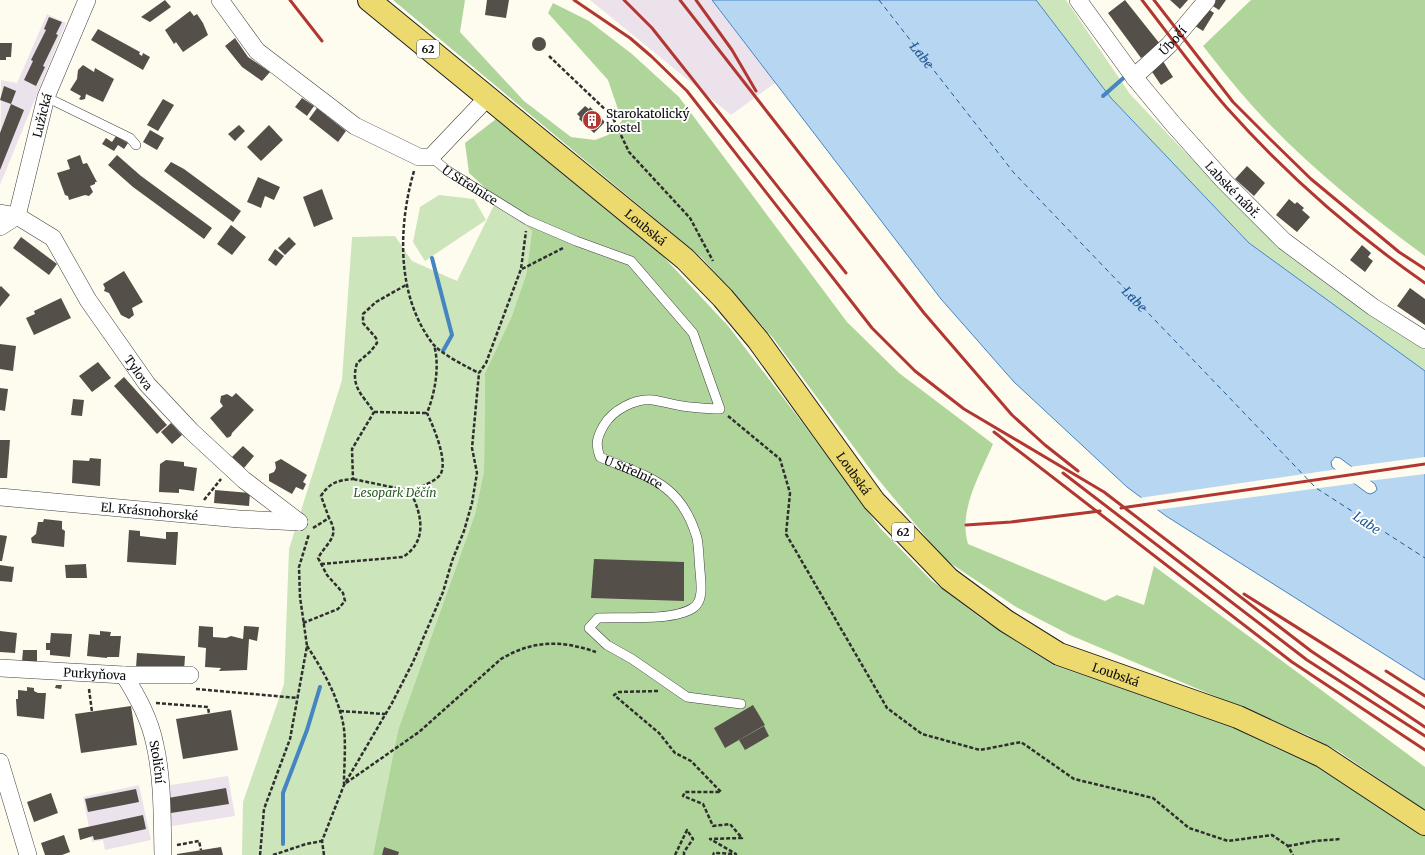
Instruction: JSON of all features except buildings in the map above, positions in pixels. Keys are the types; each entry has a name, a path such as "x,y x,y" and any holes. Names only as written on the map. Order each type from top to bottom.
{"main road":[{"name":"Loubská","path":"369,0 685,259 724,298 758,340 874,501 949,579 1006,621 1059,654 1238,717 1322,756 1425,824"}],"street":[{"name":"Lužická","path":"17,216 46,97 87,0"},
{"name":"U Střelnice","path":"220,0 257,51 355,126 425,157 488,97"},
{"name":"Labské nábř.","path":"1078,0 1134,76 1224,181 1284,241 1373,307 1425,340"},
{"name":"Úbočí","path":"1134,76 1168,45 1207,0"},
{"name":"Tylova","path":"0,213 17,216 53,238 88,300 147,384 193,433 231,468 299,522"},
{"path":"0,228 17,216"},
{"name":"El. Krásnohorské","path":"0,496 193,515 299,522"},
{"name":"Purkyňova","path":"0,668 124,675 185,675"},
{"name":"Stoliční","path":"124,675 140,702 155,744 161,794 163,851"},
{"path":"0,762 28,855"}],"lane":[{"path":"46,97 130,138 136,145"},
{"name":"U Střelnice","path":"425,157 527,220 576,241 631,261 693,333 720,409 689,407 652,400 635,402 618,409 605,424 597,437 596,447 600,457 644,475 669,489 686,509 697,539 701,597 694,608 678,616 598,618 588,628 607,645 632,659 674,690 687,697 741,704"}],"path":[{"path":"549,56 612,116 629,152 690,218 714,265"},
{"path":"425,157 408,193 404,245 406,285 414,312 434,345 437,357 432,400 426,413"},
{"path":"324,855 322,841 344,785 413,662 440,599 472,503 477,473 472,448 479,373 486,363 521,270 527,220"},
{"path":"521,270 576,241"},
{"path":"374,412 356,387 354,376 357,363 371,351 377,343 376,338 363,324 362,318 365,311 376,302 406,285"},
{"path":"434,345 462,365 479,373"},
{"path":"720,409 780,460 790,493 786,534 887,708 922,734 980,750 1021,742 1074,780 1153,798 1188,828 1228,841 1272,835 1288,846 1293,855"},
{"path":"374,412 426,413"},
{"path":"353,479 352,449 374,412"},
{"path":"303,624 338,609 345,601 343,592 327,575 318,558 334,534 335,528 329,518 321,496 326,487 340,480 353,479 410,491 435,480 439,476 442,468 434,427 426,413"},
{"path":"193,515 231,468"},
{"path":"320,564 403,557 411,552 419,539 420,519 418,508 410,491"},
{"path":"260,855 264,809 290,739 307,646 300,597 299,567 310,530 329,518"},
{"path":"344,785 419,732 501,658 534,644 581,647 600,653"},
{"path":"307,646 318,664 340,711 345,752 344,785"},
{"path":"88,673 92,712"},
{"path":"185,675 182,680 190,688 298,698"},
{"path":"674,690 619,692 614,695 659,733 676,753 691,761 721,792 685,792 683,796 703,804 713,826 730,824 742,838 710,839 736,854 714,853 713,855"},
{"path":"140,702 208,706 209,714"},
{"path":"340,711 385,714"},
{"path":"675,855 687,830 693,839 684,852 684,855"},
{"path":"1288,846 1314,841 1341,839"},
{"path":"163,851 199,841 201,850"},
{"path":"273,855 306,844 322,841"}],"shaded area":[{"path":"590,0 712,0 775,83 731,115"},
{"path":"47,14 66,23 0,185 1,80 17,83"},
{"path":"228,776 235,816 172,826 165,786"},
{"path":"139,785 151,840 105,850 103,840 92,842 83,797"}],"green space":[{"path":"393,0 465,0 460,32 524,101 571,137 595,140 608,135 622,121 608,80 548,13 553,3 589,21 632,54 679,97 847,322 899,373 993,444 977,480 968,506 966,531 968,544 1105,601 1117,595 1144,605 1154,566 1425,767 1425,810 1338,751 1307,735 1070,635 1016,607 944,559 873,473 773,338 702,258"},
{"path":"1036,0 1066,0 1130,94 1180,147 1276,242 1425,350 1425,371 1249,243 1111,98"},
{"path":"1251,0 1425,0 1425,256 1352,200 1305,159 1261,116 1203,46"},
{"path":"496,119 600,201 659,252 729,327 880,528 932,581 982,619 1053,665 1232,726 1325,768 1425,835 1425,855 373,855 398,730 475,514 484,471 485,373 511,318 526,275 532,231 469,173 465,143"},
{"path":"439,195 474,199 486,220 425,261 413,242 420,207"},
{"name":"Lesopark Děčín","path":"497,199 532,231 526,275 511,318 485,373 484,471 475,514 398,730 373,855 242,855 243,802 284,684 289,549 342,380 352,237 395,236 412,261 457,281"}],"water":[{"name":"Labe","path":"712,0 1036,0 1111,98 1249,243 1425,371 1425,680 1166,516 1127,487 1014,382 941,299","holes":["1335,457 1340,458 1375,484 1377,489 1375,492 1370,494 1367,493 1332,467 1331,462"]}],"pier":[{"path":"1425,457 1425,474 1368,481 1349,467"},
{"path":"1338,469 1357,483 1156,510 1139,498"}],"waterway":[{"path":"1103,96 1128,74"},
{"path":"432,258 452,335 443,351"},
{"path":"283,844 283,793 307,730 320,687"}],"ferry route":[{"path":"879,0 1014,173 1316,488 1425,558"}],"railway":[{"path":"290,0 322,41"},
{"path":"574,0 630,38 687,91 872,328 915,371 964,409 1104,492 1311,651 1425,727"},
{"path":"624,0 652,28 846,273"},
{"path":"680,0 924,313 1012,415 1045,445 1078,471"},
{"path":"696,0 732,50 756,91"},
{"path":"1142,0 1216,95 1272,156 1346,223 1425,283"},
{"path":"1154,0 1233,102 1271,140 1311,179 1399,252 1425,269"},
{"path":"994,432 1292,662 1425,750"},
{"path":"1121,508 1425,464"},
{"path":"1063,473 1307,660 1425,736"},
{"path":"966,525 1011,522 1100,511"},
{"path":"1244,594 1425,708"},
{"path":"1386,671 1425,696"}],"place":[{"name":"Starokatolický kostel","path":"592,120"}]}
